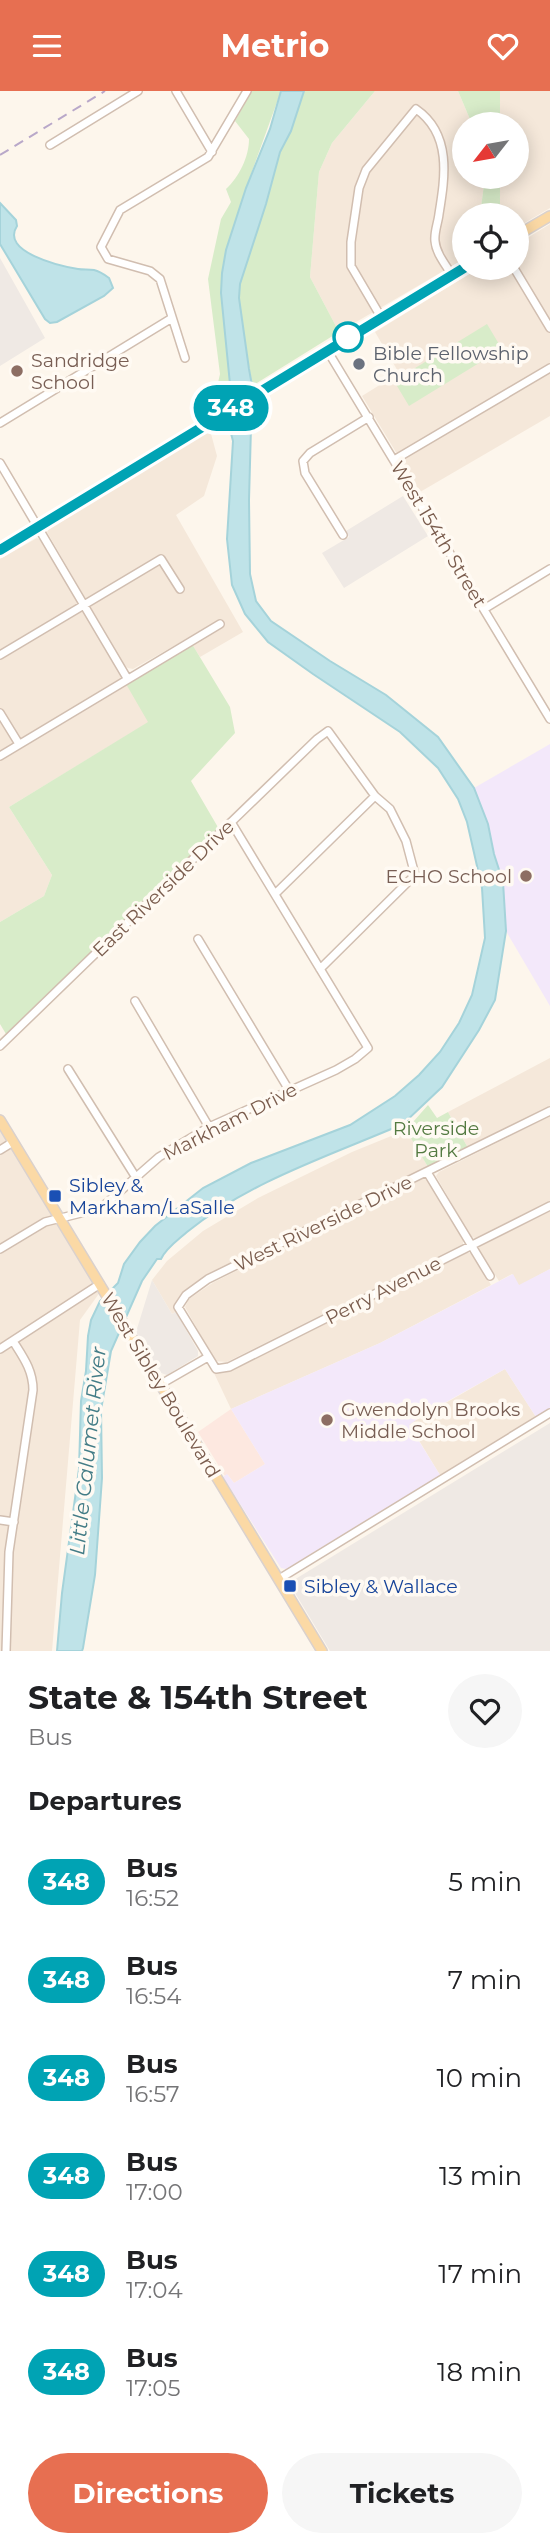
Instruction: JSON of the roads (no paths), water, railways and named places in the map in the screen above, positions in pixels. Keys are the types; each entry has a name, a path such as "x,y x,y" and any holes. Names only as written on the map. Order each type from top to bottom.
{"main road":[{"path":"529,228 550,216"},
{"path":"0,550 452,275"},
{"name":"West Sibley Boulevard","path":"0,1120 322,1651"}],"street":[{"path":"50,145 138,91"},
{"path":"176,91 212,152"},
{"path":"185,358 160,279 150,271 108,259 101,247 120,210 212,152 247,91"},
{"path":"381,317 351,266 351,242 359,188 366,170 416,109 434,129 443,146 445,172 435,240 442,260 452,275"},
{"path":"521,280 550,328"},
{"path":"0,423 172,318"},
{"name":"West 154th Street","path":"327,350 550,719"},
{"path":"394,460 550,368"},
{"path":"343,535 305,473 303,461 310,453 369,417"},
{"path":"0,463 127,678"},
{"path":"0,655 161,559 180,589"},
{"path":"484,609 550,569"},
{"path":"0,756 220,624"},
{"path":"0,713 19,744"},
{"name":"East Riverside Drive","path":"0,1046 328,731 375,796"},
{"path":"231,822 320,969 415,875 406,841 390,809 375,796 275,894"},
{"path":"198,939 289,1090"},
{"name":"Markham Drive","path":"0,1249 45,1222 101,1207 122,1192 135,1176 159,1157 209,1127 336,1070 368,1048 320,969"},
{"path":"135,1001 209,1127"},
{"path":"68,1069 135,1176"},
{"name":"West Riverside Drive","path":"208,1357 178,1307 186,1295 208,1279 550,1111"},
{"path":"0,1150 13,1142"},
{"path":"427,1172 490,1276"},
{"name":"Perry Avenue","path":"208,1357 216,1369 229,1367 550,1206"},
{"path":"0,1349 101,1286"},
{"path":"6,1651 4,1593 33,1390 29,1366 13,1341"},
{"path":"161,1384 208,1357"},
{"path":"279,1579 550,1413"},
{"path":"0,1520 14,1522"}],"water":[{"name":"Little Calumet River","path":"281,91 304,91 291,131 280,152 240,284 239,298 255,402 251,427 249,500 250,574 256,601 271,621 386,695 438,737 474,788 488,824 503,882 506,931 495,1000 442,1087 403,1124 291,1171 211,1214 172,1244 161,1259 157,1259 142,1281 111,1351 101,1410 102,1478 95,1575 83,1648 82,1651 57,1651 79,1469 81,1401 88,1336 91,1320 100,1301 118,1283 124,1264 140,1242 155,1226 203,1188 251,1163 350,1125 395,1096 419,1075 440,1052 459,1023 472,995 485,938 482,888 467,822 458,799 438,768 400,732 268,642 245,614 232,585 227,539 233,441 227,418 230,384 221,293 222,273 226,250 246,188 270,129"},
{"path":"0,203 16,220 14,235 24,250 58,265 98,271 109,278 113,288 104,296 57,322 50,323 0,244"}],"railway":[{"path":"0,155 105,91"}],"place":[{"name":"Bible Fellowship Church","path":"359,364"},
{"name":"Sandridge School","path":"17,371"},
{"name":"ECHO School","path":"526,876"},
{"name":"Sibley & Markham/LaSalle","path":"55,1196"},
{"name":"Gwendolyn Brooks Middle School","path":"327,1420"},
{"name":"Sibley & Wallace","path":"290,1586"}],"park label":[{"name":"Riverside Park","path":"436,1139"}]}
